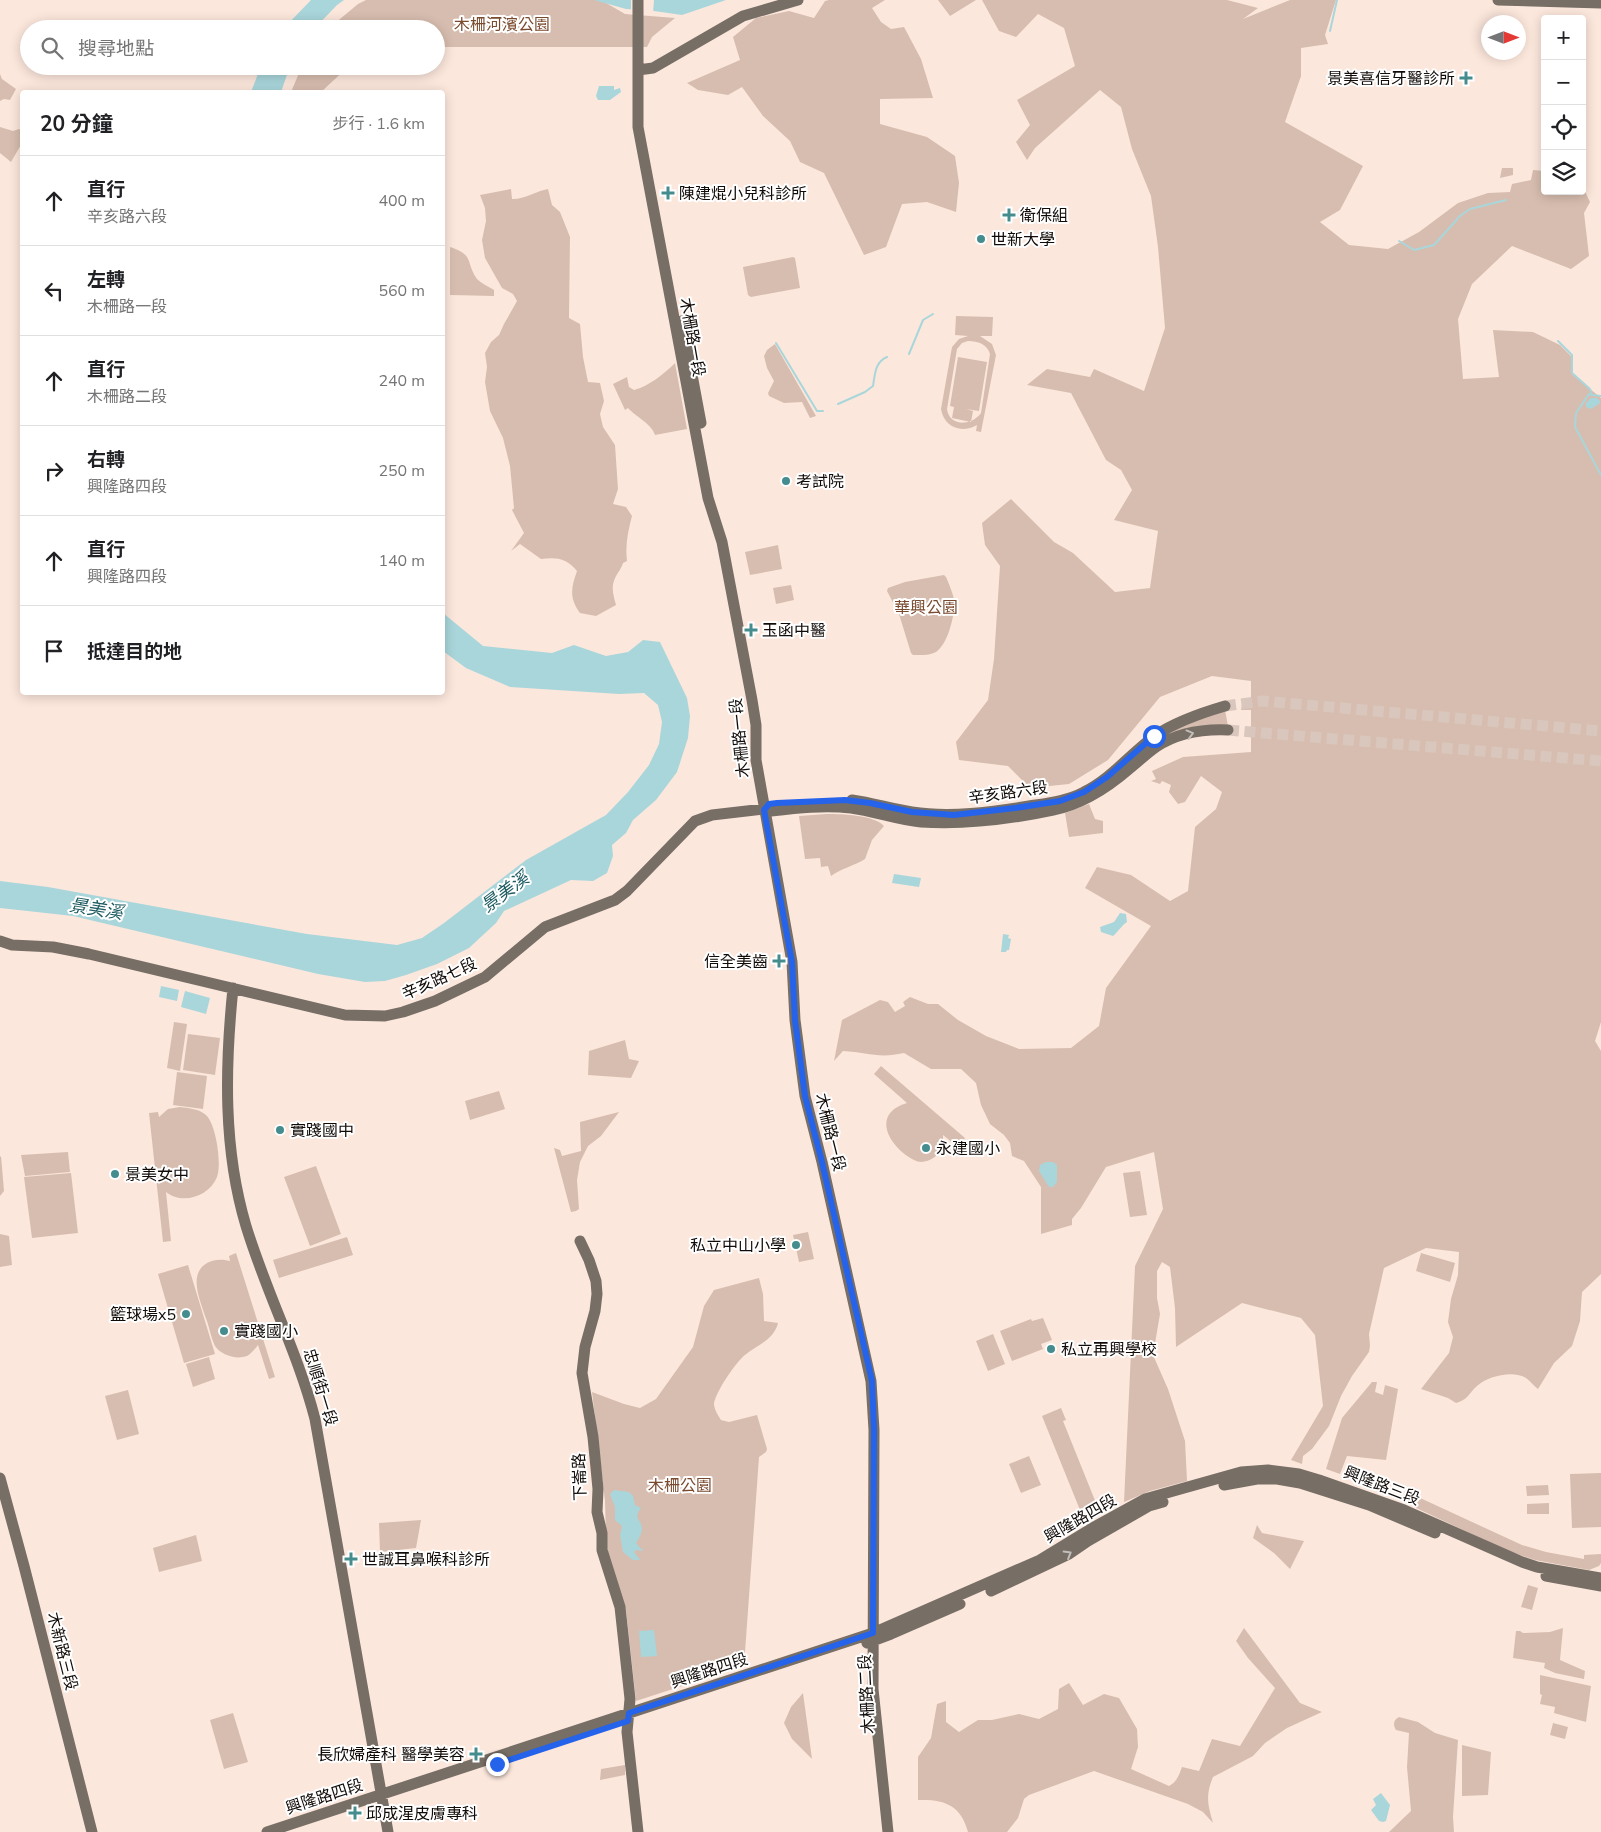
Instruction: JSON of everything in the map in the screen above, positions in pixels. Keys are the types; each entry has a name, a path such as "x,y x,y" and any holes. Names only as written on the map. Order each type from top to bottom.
{"main road":[{"path":"638,0 642,57"},
{"path":"642,57 646,0"},
{"path":"642,70 653,68 743,16 798,0"},
{"path":"1498,0 1601,2"},
{"name":"木柵路一段","path":"642,57 645,127 756,705 768,808 792,962 795,1020 805,1096 874,1377"},
{"name":"辛亥路六段","path":"768,808 833,799 870,803 912,812 954,815 1060,801 1084,792 1107,777 1154,736 1172,725 1195,715 1225,706"},
{"name":"辛亥路六段","path":"768,808 849,808 918,822 939,823 959,823 1052,811 1092,796 1114,782 1157,747 1171,740 1200,731 1228,730"},
{"name":"辛亥路七段","path":"12,945 62,949 149,967 352,1015 385,1016 426,1005 485,977 544,928 615,900 630,889 695,821 712,815 768,808"},
{"path":"0,941 12,945"},
{"path":"0,949 12,945"},
{"name":"忠順街一段","path":"234,988 228,1044 227,1090 235,1178 246,1228 300,1368 315,1419 388,1832"},
{"name":"下崙路","path":"580,1241 593,1269 597,1294 583,1361 583,1384 590,1412 593,1437 598,1484 596,1512 602,1533 602,1550 620,1608 630,1699 627,1732 638,1832"},
{"name":"木柵路二段","path":"874,1377 880,1407 876,1635 873,1689 888,1832"},
{"name":"興隆路三段","path":"1147,1503 1241,1472 1268,1470 1299,1474 1404,1510 1522,1562 1538,1567 1601,1578"},
{"name":"木新路三段","path":"0,1478 92,1832"},
{"name":"興隆路三段","path":"1147,1503 1237,1481 1277,1479 1300,1483 1369,1505 1426,1528 1500,1562 1526,1570 1601,1586"},
{"name":"興隆路四段","path":"266,1832 382,1798 876,1635 1040,1560 1094,1527 1147,1503"},
{"name":"木柵路二段","path":"876,1635 894,1832"},
{"name":"興隆路四段","path":"290,1832 382,1798"}],"green space":[{"name":"木柵河濱公園","path":"366,0 601,0 625,14 675,18 652,37 647,47 445,47 445,20 339,20 358,4"},
{"path":"885,0 872,8 881,22 891,29 904,27 921,59 933,98 880,99 880,124 927,137 955,156 959,183 956,212 927,202 902,204 886,247 864,255 824,173 800,162 790,141 763,116 742,87 728,95 698,90 687,83 740,60 733,37 756,18 789,11 814,18 825,1"},
{"path":"938,0 976,0 950,16"},
{"path":"982,0 1227,0 1258,8 1243,19 1290,0 1336,0 1325,35 1328,44 1301,48 1301,76 1285,122 1363,166 1340,210 1320,222 1349,245 1388,249 1419,232 1458,203 1488,193 1510,192 1512,184 1531,180 1533,170 1541,171 1541,195 1586,194 1590,202 1584,213 1589,256 1571,269 1512,246 1472,284 1458,319 1463,379 1499,377 1493,330 1533,332 1560,345 1571,356 1572,374 1601,398 1601,1022 1595,1041 1601,1051 1601,1274 1582,1292 1580,1321 1572,1346 1554,1363 1538,1389 1521,1376 1514,1374 1501,1375 1482,1382 1466,1398 1456,1403 1448,1398 1421,1389 1449,1353 1453,1337 1448,1322 1451,1299 1458,1275 1459,1252 1426,1248 1384,1268 1369,1334 1369,1352 1341,1396 1329,1426 1312,1449 1303,1456 1302,1464 1291,1460 1323,1406 1315,1335 1301,1318 1242,1303 1176,1347 1175,1308 1170,1267 1162,1262 1157,1271 1157,1298 1160,1314 1153,1355 1168,1389 1185,1441 1187,1481 1150,1491 1124,1502 1135,1266 1163,1209 1154,1152 1106,1167 1081,1208 1072,1219 1072,1225 1041,1234 1041,1187 1024,1161 1012,1156 1010,1143 1004,1135 990,1124 981,1105 976,1083 961,1069 931,1069 904,1053 880,1055 843,1051 834,1061 842,1020 880,1000 888,1002 895,1012 905,1006 903,1002 910,997 928,1004 938,1004 958,1020 986,1036 1019,1049 1071,1048 1099,1026 1106,988 1151,926 1085,888 1097,867 1131,875 1170,901 1188,891 1195,827 1216,809 1222,792 1201,776 1185,802 1178,804 1169,792 1171,785 1162,781 1160,784 1151,781 1156,779 1152,771 1183,757 1251,752 1251,710 1241,710 1242,705 1251,705 1251,681 1212,676 1160,697 1108,760 1069,784 1030,788 1008,766 959,760 956,742 988,700 994,659 1000,566 985,545 982,523 1011,499 1054,542 1073,553 1115,592 1150,588 1158,531 1114,520 1132,490 1121,470 1106,460 1071,393 1027,385 1047,369 1090,377 1094,369 1144,391 1165,328 1158,247 1151,196 1132,149 1121,107 1100,90 1035,148 1027,160 1016,142 1030,125 1017,100 1075,66 1064,28 1038,14 1016,37 999,31"},
{"path":"0,74 2,79 16,89 10,100 4,99 0,101"},
{"path":"298,75 339,75 323,90 292,90"},
{"path":"0,127 13,131 20,130 20,146 11,162 0,153"},
{"path":"1502,168 1513,168 1513,175 1500,178"},
{"path":"511,189 512,199 548,189 552,205 560,212 570,237 569,318 580,324 583,357 588,382 600,383 604,401 600,414 603,427 615,445 618,489 613,504 626,507 632,516 627,538 627,561 623,563 613,584 616,605 596,616 580,613 576,608 572,593 577,571 569,563 556,558 541,559 520,544 511,551 524,533 512,510 514,508 510,466 503,438 490,411 485,382 487,367 485,353 491,342 499,335 517,301 513,294 502,288 485,258 482,240 486,221 485,208 480,195"},
{"path":"450,247 466,256 477,279 494,290 494,296 450,295"},
{"path":"795,258 800,288 751,297 748,295 743,267"},
{"path":"956,316 993,317 992,336 980,336 992,344 996,355 981,432 976,431 977,425 965,429 954,427 946,420 941,409 952,347 959,339 968,336 955,335","holes":["968,341 979,342 984,345 990,354 981,413 972,420 961,423 952,419 947,409 957,349 962,343"]},
{"path":"775,344 816,416 810,418 802,402 784,403 769,396 768,393 774,381 767,368 764,356 767,350"},
{"path":"958,357 987,362 979,411 966,409 973,411 971,422 952,418 954,407 950,406"},
{"path":"675,363 687,429 655,435 651,427 628,408 625,410 613,384 627,377 629,387 634,390 640,388 656,379"},
{"path":"778,545 782,569 750,575 745,552"},
{"name":"華興公園","path":"944,575 954,599 952,620 947,636 936,652 927,655 913,655 899,614 887,591 888,588 905,582"},
{"path":"791,585 794,600 776,604 773,588"},
{"path":"1225,710 1228,726 1154,741 1171,730"},
{"path":"1089,804 1095,819 1103,821 1103,833 1069,837 1065,813"},
{"path":"827,814 866,817 884,826 872,840 865,859 831,876 828,866 821,867 820,858 805,859 799,816"},
{"path":"174,1022 187,1024 180,1071 167,1068"},
{"path":"188,1034 220,1038 215,1075 183,1070"},
{"path":"625,1040 629,1059 639,1061 631,1078 588,1075 589,1051"},
{"path":"881,1066 965,1138 958,1147 943,1135 942,1147 938,1154 931,1160 918,1162 897,1147 887,1131 886,1122 889,1115 896,1108 907,1103 874,1074"},
{"path":"177,1072 207,1076 203,1109 173,1105"},
{"path":"499,1091 505,1109 470,1120 465,1101"},
{"path":"180,1107 200,1111 210,1120 217,1145 218,1171 213,1184 202,1194 194,1197 180,1198 166,1192 171,1241 163,1242 149,1113 158,1112 159,1117 168,1109"},
{"path":"619,1112 601,1136 588,1146 580,1162 577,1180 579,1209 571,1212 554,1148 560,1150 562,1156 581,1151 580,1122"},
{"path":"68,1152 70,1172 25,1176 21,1155"},
{"path":"0,1157 4,1191 0,1196"},
{"path":"316,1166 341,1234 310,1246 284,1177"},
{"path":"1140,1171 1147,1215 1130,1217 1123,1173"},
{"path":"71,1173 78,1233 32,1238 24,1177"},
{"path":"808,1232 814,1259 799,1262 793,1235"},
{"path":"0,1234 9,1236 12,1265 0,1267"},
{"path":"347,1237 353,1255 279,1278 273,1260"},
{"path":"236,1253 275,1377 269,1379 258,1345 250,1354 243,1357 229,1356 215,1346 198,1295 197,1280 201,1268 213,1261 230,1261 229,1256"},
{"path":"1421,1253 1455,1263 1450,1282 1416,1271"},
{"name":"籃球場x5","path":"188,1265 215,1354 184,1363 158,1274"},
{"name":"木柵公園","path":"759,1278 763,1294 764,1321 778,1323 776,1329 769,1338 736,1364 721,1386 714,1405 721,1420 729,1422 757,1415 767,1449 759,1457 744,1666 636,1701 626,1610 607,1571 605,1501 592,1392 640,1408 656,1399 693,1347 704,1306 714,1290"},
{"path":"1043,1318 1052,1340 1041,1344 1043,1349 1012,1361 1000,1331 1031,1319 1032,1321"},
{"path":"993,1334 1005,1364 988,1371 976,1341"},
{"path":"209,1357 215,1379 193,1387 186,1364"},
{"path":"1372,1382 1377,1382 1375,1392 1383,1395 1385,1385 1398,1389 1386,1460 1347,1456 1340,1474 1326,1469 1342,1418"},
{"path":"128,1390 139,1434 117,1440 105,1396"},
{"path":"1061,1408 1066,1420 1063,1421 1096,1503 1080,1510 1042,1416"},
{"path":"1029,1456 1041,1485 1021,1493 1009,1464"},
{"path":"1601,1473 1601,1527 1572,1528 1570,1474"},
{"path":"1548,1485 1549,1495 1527,1496 1526,1486"},
{"path":"1418,1497 1522,1545 1546,1552 1584,1559 1584,1555 1601,1554 1601,1563 1599,1566 1589,1570 1535,1560 1508,1551 1414,1507"},
{"path":"1549,1503 1549,1514 1527,1514 1527,1504"},
{"path":"421,1520 416,1548 380,1552 379,1523"},
{"path":"1257,1525 1262,1533 1304,1541 1290,1569 1274,1553 1253,1538"},
{"path":"196,1535 202,1561 159,1572 153,1548"},
{"path":"1528,1585 1538,1588 1532,1610 1521,1607"},
{"path":"1244,1628 1300,1703 1322,1712 1287,1728 1265,1743 1253,1756 1213,1777 1208,1800 1213,1823 1203,1812 1188,1804 1094,1771 1029,1795 1024,1799 1018,1818 1007,1832 968,1832 961,1815 950,1806 936,1801 918,1800 918,1757 931,1738 937,1704 946,1701 946,1722 959,1732 978,1720 992,1720 1019,1714 1039,1719 1058,1709 1059,1689 1069,1683 1083,1705 1104,1694 1119,1698 1137,1729 1138,1747 1131,1769 1169,1786 1176,1780 1182,1767 1199,1771 1212,1739 1240,1746 1275,1688 1248,1658 1236,1641"},
{"path":"1563,1628 1560,1660 1585,1671 1584,1679 1555,1673 1544,1668 1545,1663 1513,1658 1516,1631 1523,1633 1550,1632"},
{"path":"1540,1675 1591,1686 1586,1722 1554,1713 1555,1707 1540,1704 1542,1695 1540,1694"},
{"path":"803,1693 812,1759 792,1739 784,1723 791,1707"},
{"path":"233,1713 248,1762 224,1769 210,1720"},
{"path":"1399,1717 1418,1722 1435,1733 1458,1740 1453,1817 1454,1832 1389,1832 1411,1811 1407,1767 1409,1733 1396,1730 1394,1723"},
{"path":"1553,1723 1568,1727 1565,1739 1550,1735"},
{"path":"1462,1745 1491,1752 1488,1795 1462,1796"},
{"path":"625,1765 625,1775 600,1780 601,1769"}],"water":[{"path":"311,0 344,0 323,20 292,20"},
{"path":"594,0 726,0 682,15 626,9"},
{"path":"258,75 287,75 282,90 252,90"},
{"path":"599,86 614,86 614,90 620,88 621,92 610,100 598,100 596,96"},
{"path":"1591,398 1597,398 1600,403 1591,409 1586,407 1586,403"},
{"name":"景美溪","path":"445,615 483,646 552,653 574,645 606,656 628,652 643,640 660,642 687,698 690,716 688,738 677,772 656,800 633,820 626,833 612,845 613,856 607,873 593,881 571,880 504,911 496,923 469,948 437,964 406,975 385,981 365,982 318,974 73,916 0,908 0,881 48,887 307,934 397,945 422,938 526,860 606,815 628,792 649,765 659,744 662,722 658,705 644,693 619,694 510,687 466,668 445,652"},
{"path":"894,874 921,878 919,887 892,883"},
{"path":"1120,913 1126,914 1127,922 1113,936 1101,932 1100,927 1114,922"},
{"path":"1003,934 1009,935 1008,938 1011,939 1009,950 1006,952 1001,952"},
{"path":"161,986 179,990 177,1001 159,997"},
{"path":"185,991 210,998 206,1014 181,1007"},
{"path":"1046,1162 1053,1162 1057,1165 1057,1182 1053,1187 1049,1187 1039,1171 1040,1165"},
{"path":"614,1490 629,1492 633,1496 635,1505 641,1508 637,1518 642,1530 636,1543 643,1551 636,1550 634,1552 640,1560 633,1560 623,1552 620,1535 622,1526 615,1520 615,1507 610,1494"},
{"path":"654,1630 657,1656 641,1657 639,1631"},
{"path":"1381,1793 1390,1805 1386,1821 1383,1822 1379,1821 1371,1810 1376,1805 1373,1799"}],"pier":[{"path":"631,0 654,0 653,13 631,12"}],"waterway":[{"path":"1330,31 1337,0"},
{"path":"1399,241 1414,250 1434,245 1460,216 1470,209 1506,200"},
{"path":"909,354 923,320 933,314"},
{"path":"1558,341 1572,355 1572,373 1590,389 1592,395 1601,396"},
{"path":"776,343 817,411 823,411"},
{"path":"838,404 865,392 873,386 878,365 887,357"},
{"path":"1592,395 1589,394 1576,413 1575,427 1601,475"}],"tunnel":[{"path":"1225,706 1263,701 1601,731"},
{"path":"1228,730 1601,761"}],"place":[{"name":"景美喜信牙醫診所","path":"1466,78"},
{"name":"陳建焜小兒科診所","path":"668,193"},
{"name":"衛保組","path":"1009,215"},
{"name":"世新大學","path":"981,239"},
{"name":"考試院","path":"786,481"},
{"name":"玉函中醫","path":"751,630"},
{"name":"信全美齒","path":"779,961"},
{"name":"實踐國中","path":"280,1130"},
{"name":"永建國小","path":"926,1148"},
{"name":"景美女中","path":"115,1174"},
{"name":"私立中山小學","path":"796,1245"},
{"name":"籃球場x5","path":"186,1314"},
{"name":"實踐國小","path":"224,1331"},
{"name":"私立再興學校","path":"1051,1349"},
{"name":"世誠耳鼻喉科診所","path":"351,1559"},
{"name":"長欣婦產科 醫學美容","path":"476,1754"},
{"name":"邱成湦皮膚專科","path":"355,1813"}],"route":[{"path":"497,1764 628,1721 629,1713 873,1633 872,1496 874,1430 872,1381 805,1096 795,1020 792,962 764,810 769,804 833,799 870,803 912,812 954,815 1060,801 1084,792 1107,777 1154,736"}]}
